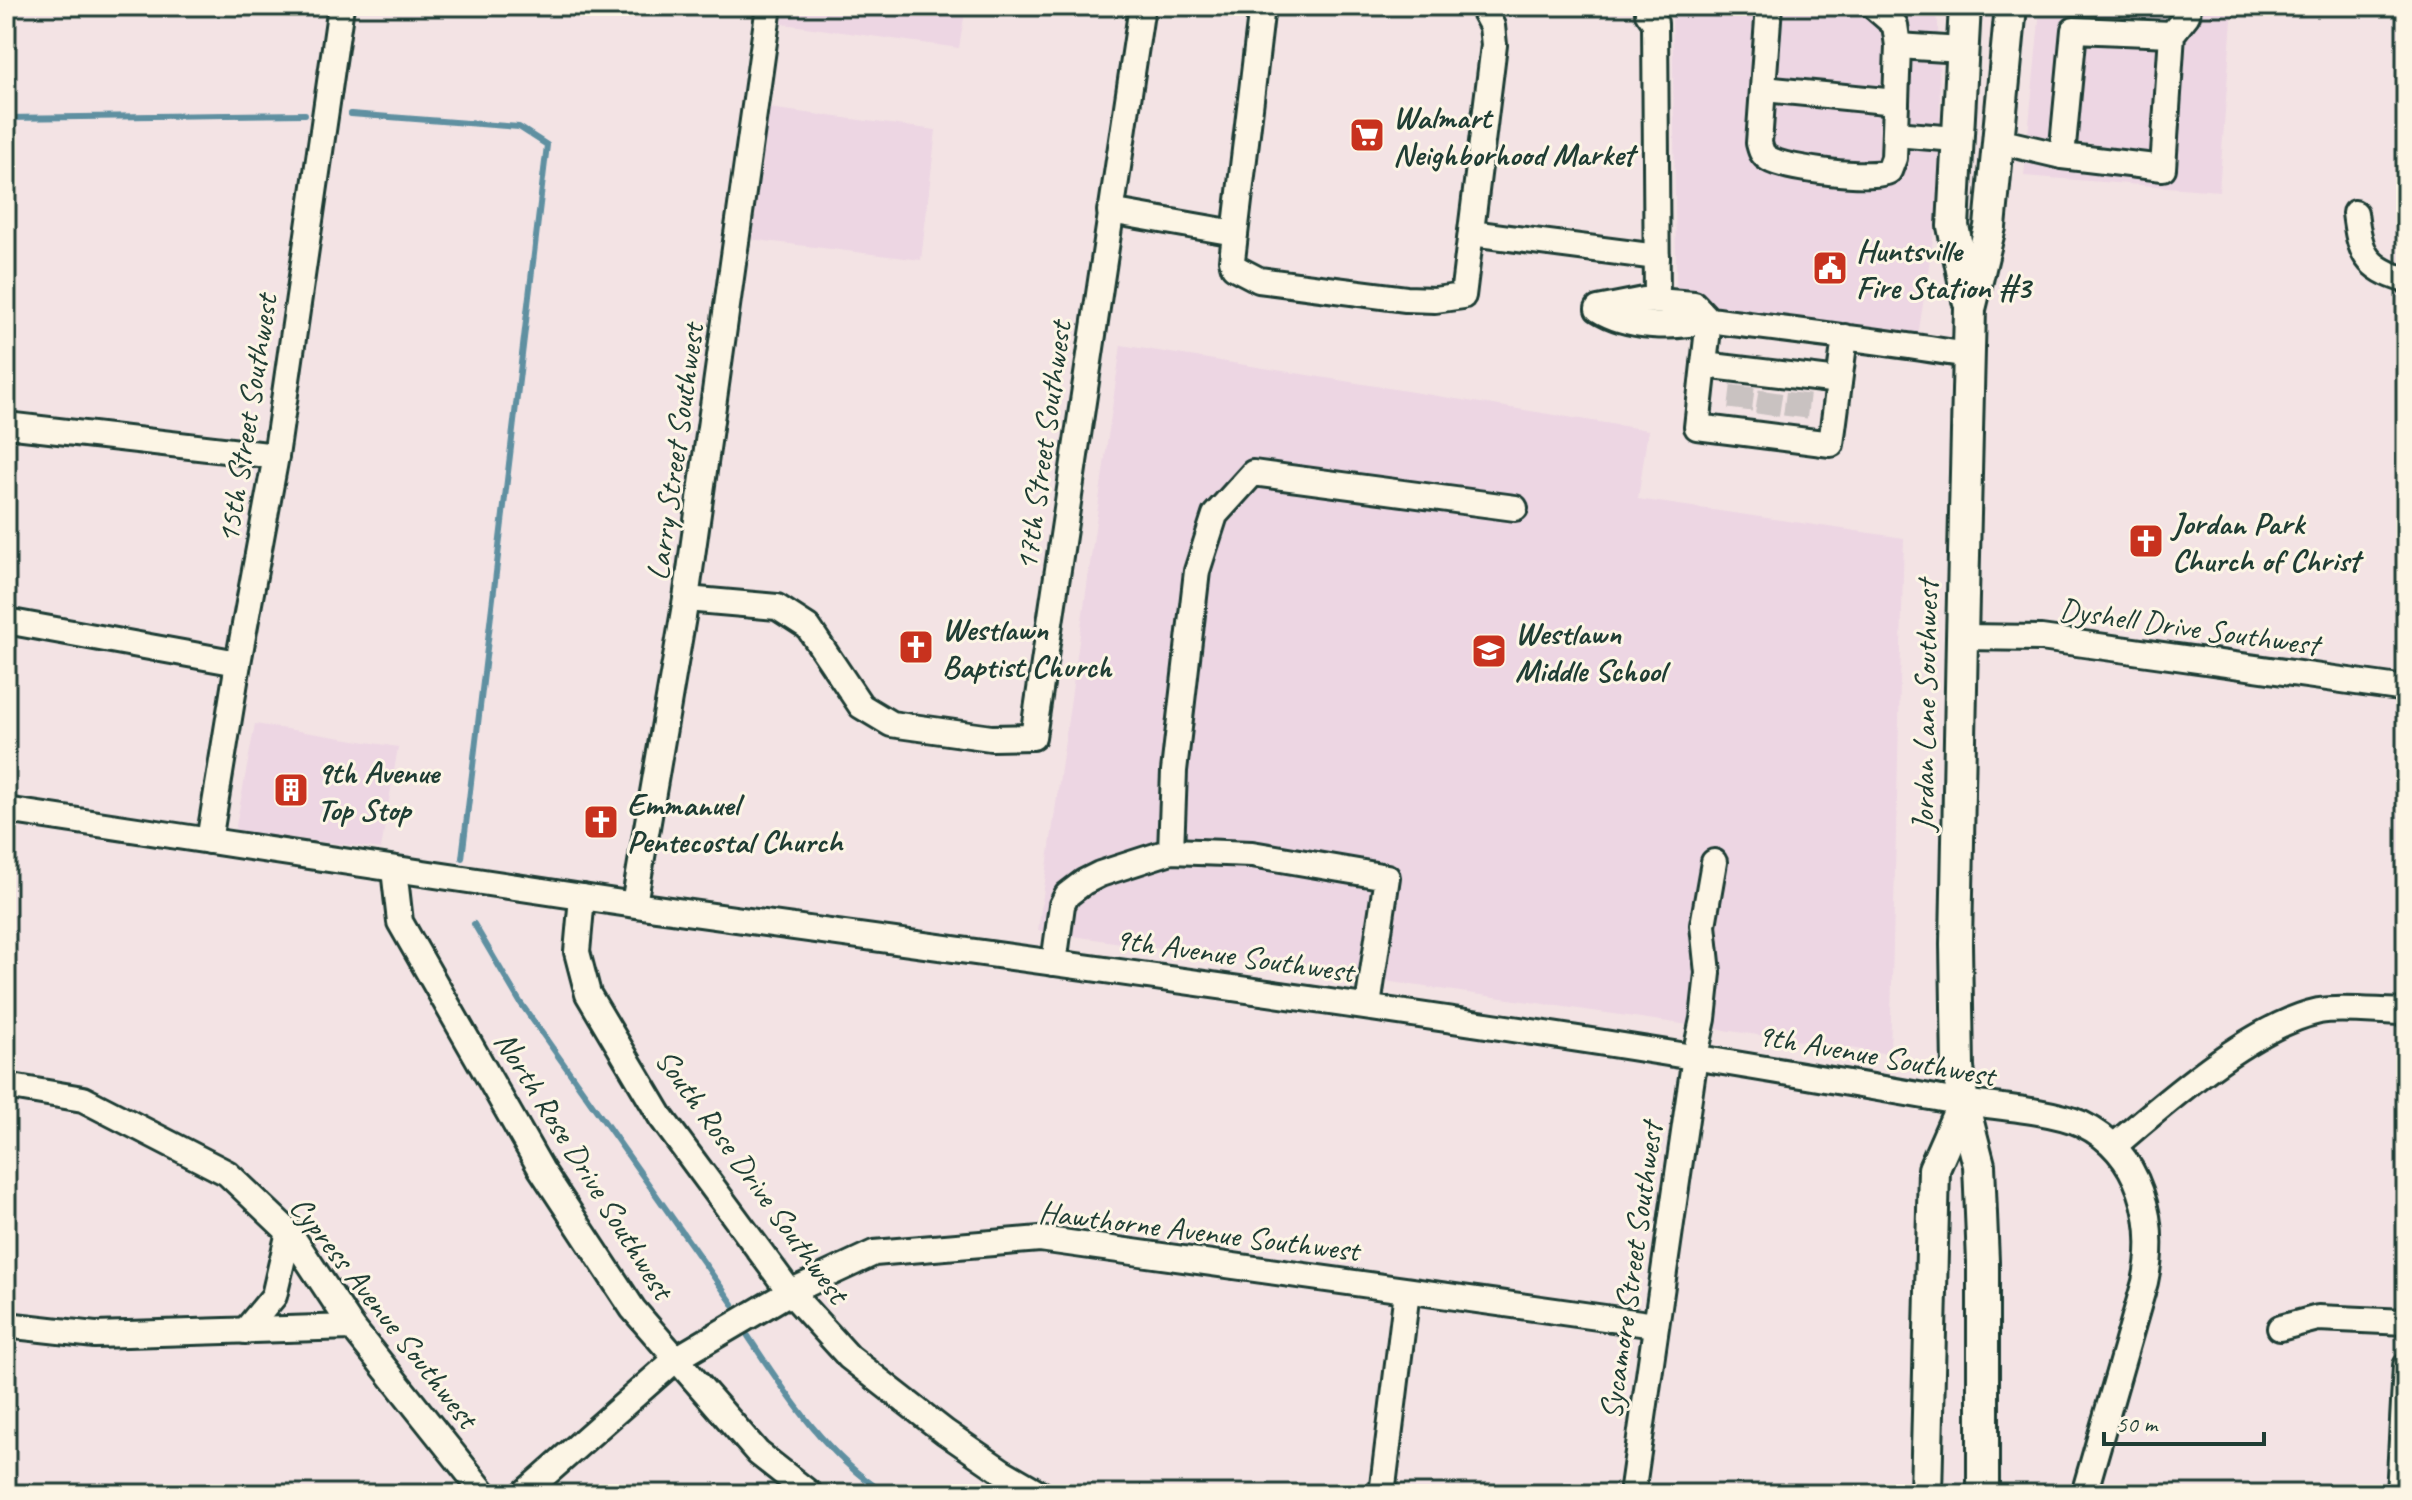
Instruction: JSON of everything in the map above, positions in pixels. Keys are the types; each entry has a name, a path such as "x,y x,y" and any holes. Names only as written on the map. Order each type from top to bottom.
{"main road":[{"name":"Jordan Lane Southwest","path":"1965,6 1953,226 1970,309"},
{"name":"Jordan Lane Southwest","path":"1983,1494 1983,1262 1979,1165 1963,1103 1958,1068 1956,944 1970,309 1990,227 2011,6"},
{"path":"1926,1494 1934,1169 1963,1103"},
{"path":"1907,1494 1931,1276"}],"street":[{"name":"15th Street Southwest","path":"209,841 276,456 341,6"},
{"name":"Larry Street Southwest","path":"634,904 686,599 769,6"},
{"name":"17th Street Southwest","path":"686,599 777,607 808,627 861,706 891,724 991,738 1033,737 1142,6"},
{"path":"1262,6 1232,260 1234,267 1252,279 1435,300 1463,296 1494,45 1494,34 1481,6"},
{"path":"1769,6 1759,143 1762,154 1788,166 1874,176 1889,171 1894,158 1898,46 1895,25 1873,6"},
{"path":"1998,141 2062,156 2163,168 2172,34 2187,15 2188,6"},
{"path":"1648,13 1655,23 1657,301"},
{"path":"2062,156 2074,30 2172,34"},
{"path":"1898,46 1962,50"},
{"path":"1764,89 1896,102"},
{"path":"1895,134 1956,139"},
{"path":"1110,211 1235,233"},
{"path":"2355,213 2359,242 2368,261 2390,275 2406,280"},
{"path":"1471,233 1657,257"},
{"path":"1839,381 1766,425 1738,420 1697,427 1709,320 1694,304 1644,300 1598,309 1613,318 1644,323 1689,326 1709,320 1968,355"},
{"path":"1704,365 1744,377 1771,380 1831,444 1845,337"},
{"path":"6,425 276,456"},
{"path":"1171,851 1174,771 1197,571 1215,515 1253,473 1515,508"},
{"path":"6,621 238,663"},
{"name":"Dyshell Drive Southwest","path":"1962,637 2041,638 2406,689"},
{"name":"9th Avenue Southwest","path":"6,810 582,897 1368,1006 1695,1056 2066,1118 2090,1128 2114,1146"},
{"path":"1054,963 1062,905 1067,895 1084,882 1171,851 1252,854 1387,877 1368,1006"},
{"name":"Sycamore Street Southwest","path":"1632,1494 1695,1056 1703,1019 1708,973 1703,925 1714,862"},
{"name":"North Rose Drive Southwest","path":"394,869 400,922 541,1169 633,1309 758,1453 810,1494"},
{"name":"South Rose Drive Southwest","path":"582,897 577,952 588,994 661,1117 790,1292 849,1357 945,1432 1041,1494"},
{"path":"2084,1494 2148,1269 2148,1228 2141,1191 2134,1174 2114,1146 2189,1084 2267,1031 2320,1011 2406,1012"},
{"name":"Cypress Avenue Southwest","path":"6,1086 83,1099 227,1173 289,1232 352,1327 485,1494"},
{"path":"245,1331 274,1296 289,1232"},
{"name":"Hawthorne Avenue Southwest","path":"523,1494 676,1359 790,1292 874,1253 1040,1239 1655,1325"},
{"path":"1382,1494 1407,1291"},
{"path":"2280,1328 2318,1318 2406,1322"},
{"path":"6,1325 95,1335 352,1327"},
{"path":"2399,1494 2406,1366"}],"shaded area":[{"path":"779,6 966,6 959,48 776,23"},
{"path":"1672,6 1930,6 1938,22 1942,181 1915,356 1677,331"},
{"path":"2045,6 2233,6 2219,191 2024,176 2040,10"},
{"path":"768,108 936,130 921,260 749,239"},
{"name":"Westlawn Middle School","path":"1121,345 1648,430 1638,499 1904,538 1890,1054 1038,931"},
{"path":"255,724 398,747 381,849 235,831"}],"waterway":[{"path":"6,118 305,114"},
{"path":"351,114 519,127 547,145 462,858"},
{"path":"474,924 520,1002 733,1304"},
{"path":"748,1336 793,1402 826,1442 844,1461 886,1494"}],"tunnel":[{"path":"1740,410 1743,384"},
{"path":"1767,415 1771,388"},
{"path":"1795,417 1798,392"}],"place":[{"name":"Walmart Neighborhood Market","path":"1367,135"},
{"name":"Huntsville Fire Station #3","path":"1830,268"},
{"name":"Jordan Park Church of Christ","path":"2146,541"},
{"name":"Westlawn Baptist Church","path":"916,647"},
{"name":"Westlawn Middle School","path":"1489,651"},
{"name":"9th Avenue Top Stop","path":"291,790"},
{"name":"Emmanuel Pentecostal Church","path":"601,822"}]}
